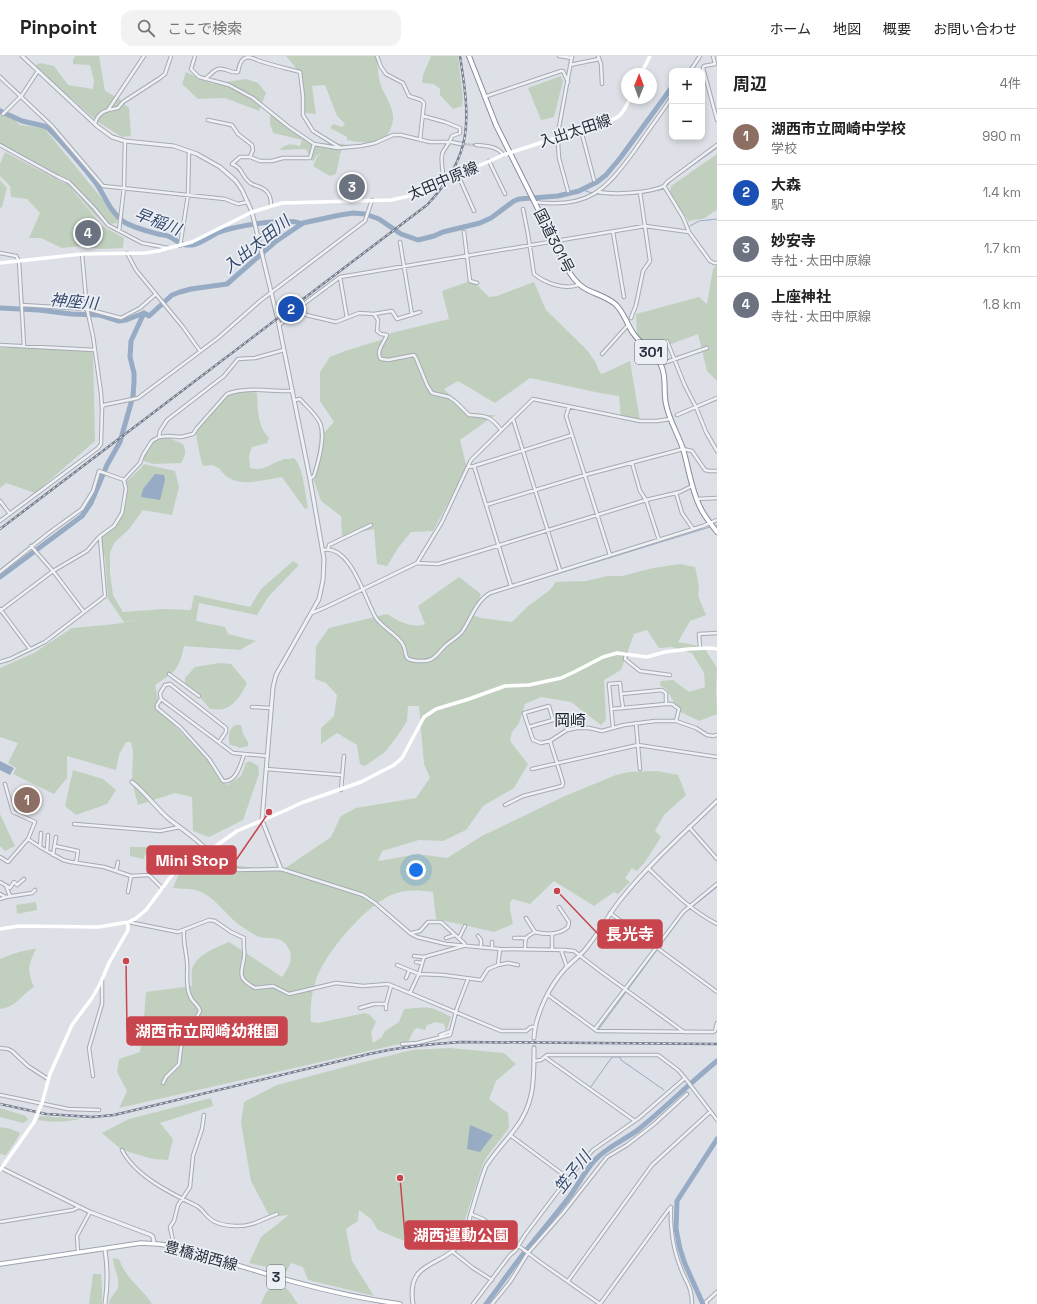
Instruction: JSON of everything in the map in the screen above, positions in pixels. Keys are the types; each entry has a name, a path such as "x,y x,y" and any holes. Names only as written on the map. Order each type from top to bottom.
{"highway":[{"name":"国道301号","path":"469,56 496,125 570,273 578,285 588,291 604,297 616,305 634,335 656,356 661,364"},
{"name":"301","path":"661,364 664,375 664,398 670,418 683,449 696,499 700,509 717,532"}],"main road":[{"path":"644,68 650,56"},
{"name":"入出太田線","path":"510,153 618,117 627,104"},
{"name":"太田中原線","path":"0,263 82,254 145,252 180,246 208,235 252,212 290,202 372,200 402,198 414,195 510,153"},
{"path":"0,929 25,926 99,927 128,922 135,919 146,910 172,875 182,866 196,859 237,831 301,803 341,790 376,776 394,765 402,758 424,716 431,711 505,686 529,685 561,678 603,657 617,653 647,656 665,652 700,648 717,649"},
{"path":"0,1168 34,1122 42,1103 48,1079 72,1025 92,998 117,948 128,930 128,922"},
{"name":"豊橋湖西線","path":"0,1264 105,1250 141,1243 154,1243 174,1245 271,1276 372,1302 400,1304"}],"street":[{"path":"22,56 95,124 112,137 126,141 174,146 189,151 220,167 236,181 252,212 293,390 323,550 323,580 319,599 276,675 270,708 262,820 281,869"},
{"path":"107,110 144,56"},
{"path":"95,124 96,118 100,114 107,110 118,108 123,102 165,74 171,56"},
{"path":"195,56 191,69 199,77 229,85 253,98 289,127 314,144 327,147 369,144 393,135 401,135 430,142 451,142 461,144"},
{"path":"377,56 381,67 386,74 403,83 409,96 421,100 424,103 420,140"},
{"path":"559,56 572,57 558,136 559,158 568,191"},
{"path":"692,68 700,56"},
{"path":"713,56 715,64 704,66 703,68 717,120"},
{"path":"205,79 218,69 223,69 233,73 238,72 242,59 246,57 251,57 276,67 300,72 303,96 303,115 313,131 339,147"},
{"path":"570,65 599,58 601,64 602,84"},
{"path":"3,114 20,96 38,71"},
{"path":"484,97 561,71 568,82"},
{"path":"0,77 63,138 103,186 188,195 224,200 238,204 248,202"},
{"path":"534,202 559,204 569,203 588,198 599,192 619,172 669,101"},
{"path":"423,116 460,128 460,133 452,136 451,142 442,154 442,175 445,181"},
{"path":"208,120 232,125 238,134 252,146 253,150 250,157"},
{"path":"581,130 594,180"},
{"path":"119,231 124,188 126,141"},
{"path":"272,206 268,192 252,184 237,166 232,164 240,157 250,157 260,161 272,161 283,158 310,158 314,144"},
{"path":"0,145 58,177 67,180 89,202 108,225 142,244 169,248"},
{"path":"476,145 493,147 502,152 503,155"},
{"path":"599,192 651,191 664,186 667,182 717,145"},
{"path":"180,246 188,195 189,151"},
{"path":"489,161 505,194"},
{"path":"458,175 474,211"},
{"path":"664,186 683,217 689,232 710,261 717,263"},
{"path":"630,318 636,304 643,271 650,261 640,192"},
{"path":"102,407 104,405 138,398 218,338 271,293 364,221 370,209 372,200"},
{"path":"523,209 534,274 556,285 578,285"},
{"path":"279,325 289,318 301,306 340,277 645,226 689,232"},
{"path":"464,232 470,281 477,283"},
{"path":"613,232 624,297"},
{"path":"400,242 412,315"},
{"path":"0,253 16,256 19,261 24,346"},
{"path":"127,253 136,270 168,308 200,351"},
{"path":"0,521 98,448 101,444 101,393 87,309 82,254"},
{"path":"340,277 347,318"},
{"path":"22,305 87,309 121,318 140,308 156,294"},
{"path":"301,306 306,315 319,317 322,320 336,322 359,313 374,314 388,311 392,312 397,319 420,312"},
{"path":"374,314 378,320 377,331 381,334 387,335 379,352 381,359 388,360 414,355 432,393 449,397 469,415 480,415 492,419 501,430"},
{"path":"602,354 628,325"},
{"path":"667,341 685,386 696,407 706,432 717,451"},
{"path":"0,345 61,348 71,350 95,350"},
{"path":"661,364 707,348"},
{"path":"159,437 160,431 167,420 224,376 238,359 255,358 284,350"},
{"path":"124,480 140,463 152,441 159,437 181,437 193,434 228,394 245,390 293,390"},
{"path":"677,415 717,398"},
{"path":"295,400 300,399 314,414 320,424 322,432 320,457 314,476 310,479"},
{"path":"417,563 442,522 467,467 478,452 533,399 640,421 670,418"},
{"path":"569,407 566,416 610,555"},
{"path":"513,419 560,570"},
{"path":"467,467 572,435"},
{"path":"486,505 585,475 683,449 692,451 705,470 709,472 717,471"},
{"path":"632,463 640,491 646,500 659,540"},
{"path":"474,466 511,586"},
{"path":"0,572 31,546 82,509 92,491 99,471 124,480"},
{"path":"30,649 0,610 53,571 87,551 99,537 114,526 122,513 126,489 124,480"},
{"path":"312,613 417,563 438,564 646,500 676,493 692,486"},
{"path":"676,493 682,513 693,529"},
{"path":"696,499 717,498"},
{"path":"0,501 10,514"},
{"path":"323,550 328,549 340,554 353,571 377,619 384,628 402,643 406,657 416,661 426,661 432,660 436,657 445,646 461,633 480,601 490,593 659,540 717,520"},
{"path":"328,549 329,545 371,525"},
{"path":"0,662 10,659 45,642 105,596 99,537"},
{"path":"31,546 53,571 84,612"},
{"path":"700,648 699,634 717,633"},
{"path":"626,654 626,659 640,671 670,675"},
{"path":"169,674 199,696"},
{"path":"613,728 609,684 620,683 623,708"},
{"path":"219,742 226,732 226,728 170,684 165,685 160,693 161,699 233,753 267,756"},
{"path":"622,694 662,690 666,693 666,704"},
{"path":"161,699 157,704 157,708 180,727 209,760 223,781 227,781 236,775 244,754"},
{"path":"612,709 672,704 679,709 676,721"},
{"path":"553,720 549,706 524,713 533,740 541,743 550,741 567,730 589,728 602,731 636,723 676,721 696,728 707,735 717,735"},
{"path":"252,707 270,708"},
{"path":"529,727 563,718 567,730"},
{"path":"636,723 640,769"},
{"path":"505,805 523,796 562,786 562,780 550,741"},
{"path":"532,769 638,745 717,757"},
{"path":"341,790 344,756"},
{"path":"266,769 342,775"},
{"path":"132,782 143,791 163,814 198,840 208,851"},
{"path":"0,857 8,862 28,839 35,822 13,812 5,784"},
{"path":"534,1038 534,1027 538,1015 556,980 589,946 610,913 648,868 717,801"},
{"path":"74,824 160,830 180,827"},
{"path":"689,827 717,859"},
{"path":"40,847 41,833"},
{"path":"47,851 48,835"},
{"path":"53,855 56,837"},
{"path":"28,839 65,861 104,867 131,876 149,875 162,888"},
{"path":"55,846 78,851 76,863"},
{"path":"196,859 239,870 281,869 369,898 411,934 439,943 500,949 574,951 684,1032"},
{"path":"116,870 118,862"},
{"path":"648,868 689,907 717,924"},
{"path":"128,892 131,876"},
{"path":"7,891 14,882 17,885 24,879"},
{"path":"0,882 10,888"},
{"path":"595,1029 683,912 717,884"},
{"path":"6,885 10,896"},
{"path":"0,899 32,893 35,890"},
{"path":"0,894 6,897"},
{"path":"514,938 526,938 535,932 552,934 565,930 569,923 559,907"},
{"path":"610,913 717,992"},
{"path":"526,918 535,932"},
{"path":"128,922 178,932 184,931 209,920 216,921 231,932 244,938 244,957 240,972 246,982 255,988 273,986 289,994 342,982 363,986 388,984 501,1031 526,1031 530,1027 534,1027"},
{"path":"411,934 420,931 428,922 436,921 444,924 465,945"},
{"path":"459,938 465,926"},
{"path":"163,1083 170,1072 179,1064 181,1047 200,1011 200,1008 190,997 188,991 188,962 183,937 184,931"},
{"path":"552,934 552,950"},
{"path":"446,938 455,935"},
{"path":"478,936 480,940 480,947"},
{"path":"525,949 526,938"},
{"path":"492,942 492,948"},
{"path":"414,956 424,957 456,949 465,945"},
{"path":"498,965 500,949"},
{"path":"561,950 567,967"},
{"path":"410,994 424,957"},
{"path":"416,962 422,963"},
{"path":"397,965 418,974 443,975 481,980 488,969 508,963 518,965"},
{"path":"406,978 409,971"},
{"path":"93,1076 89,1048 102,1004 102,979"},
{"path":"402,1044 416,1043 450,1036 456,1012 468,979"},
{"path":"386,1009 386,1004 392,986"},
{"path":"548,995 597,1031 713,1032 717,1022"},
{"path":"360,1008 374,1004 386,1004"},
{"path":"440,1034 451,1031"},
{"path":"0,1048 12,1051 28,1066 48,1079"},
{"path":"413,1304 412,1290 418,1273 423,1268 453,1252 464,1239 486,1166 522,1118 529,1104 534,1082 534,1048"},
{"path":"534,1062 541,1060 547,1055 658,1055 678,1070 717,1120"},
{"path":"545,1056 635,1121"},
{"path":"473,1304 510,1255 519,1247 525,1235 568,1178 596,1146 635,1121 685,1078"},
{"path":"492,1304 510,1282 528,1253 563,1214 607,1157 627,1145 653,1125 688,1094"},
{"path":"0,1095 68,1109 100,1110"},
{"path":"568,1281 652,1165 710,1112"},
{"path":"174,1245 170,1228 174,1221 178,1205 190,1187 193,1156 202,1129 204,1115"},
{"path":"510,1135 568,1178"},
{"path":"122,1150 129,1161 154,1182 198,1206 211,1220 218,1223 231,1226 244,1226 277,1214"},
{"path":"0,1168 90,1212 151,1235 154,1243"},
{"path":"0,1222 72,1210 79,1207"},
{"path":"471,1214 483,1219 519,1247 600,1304 671,1207 670,1220 676,1252 680,1267 692,1292 692,1304"},
{"path":"78,1253 77,1236 90,1212"},
{"path":"105,1250 108,1268 108,1285 105,1304"},
{"path":"453,1252 473,1268 492,1280"},
{"path":"707,1304 706,1302 717,1292"}],"green space":[{"path":"75,56 99,56 105,91 118,98 129,108 131,136 122,137 98,122 34,66 40,63 54,66 68,85 93,89 94,80 90,65 73,64"},
{"path":"286,56 376,56 380,83 390,104 393,115 388,133 379,141 360,142 347,140 347,137 330,128 333,124 342,127 345,124 337,116 325,85 312,86 316,114 306,113 304,108 304,95 301,76"},
{"path":"431,56 458,56 463,99 462,106 453,109 440,95 440,89 434,84 422,83 423,75"},
{"path":"186,72 213,84 246,79 258,83 266,93 259,111 225,98 198,99 182,84"},
{"path":"561,76 563,81 554,117 541,120 528,88"},
{"path":"0,107 20,125 44,128 103,200 118,215 117,223 110,224 103,221 91,212 71,188 102,226 124,238 123,248 101,249 82,246 62,248 41,238 29,238 40,213 27,199 11,197 10,186 0,176 0,164 5,152 66,184 50,170 0,143"},
{"path":"270,114 313,143 347,145 342,149 340,155 338,155 340,156 336,174 330,176 313,166 317,157 321,153 316,156 313,162 306,149 280,150 284,146 289,145 300,146 302,140 273,133 270,124"},
{"path":"717,154 717,210 704,218 689,222 670,192 671,186"},
{"path":"0,180 7,188 2,207 0,208"},
{"path":"717,264 717,381 707,371 698,334 655,350 637,336 636,314 699,297 707,304 713,269"},
{"path":"470,281 474,282 489,297 497,296 534,282 546,310 587,350 602,374 630,361 640,421 621,419 619,396 530,378 495,403 458,381 444,389 469,415 495,415 460,440 467,468 433,531 411,532 398,548 387,566 377,564 374,529 342,536 341,516 321,501 314,481 320,457 321,436 334,422 320,401 320,372 330,357 384,339 391,333 449,319 442,291"},
{"path":"0,348 62,348 93,352 95,441 35,493 6,483 0,488"},
{"path":"252,391 257,393 260,423 269,438 267,443 252,447 249,456 250,468 259,469 284,459 294,458 300,468 304,482 308,508 305,509 282,477 256,482 240,482 232,480 219,468 212,465 203,466 195,430 227,394"},
{"path":"157,438 169,438 183,444 185,454 181,463 153,464 144,461 142,458 147,447"},
{"path":"144,464 175,471 179,487 172,515 143,510 130,528 114,543 110,553 110,573 113,595 123,612 165,609 191,610 194,595 250,607 261,589 293,561 299,565 268,597 257,615 199,603 196,621 225,627 228,634 256,641 240,650 184,646 175,670 155,685 160,710 227,781 224,783 227,785 241,776 246,763 250,761 258,766 259,774 243,820 209,837 193,831 192,797 175,793 138,805 132,781 133,751 131,742 126,742 119,755 116,770 67,756 67,778 54,794 13,774 16,768 8,763 18,743 0,737 0,668 34,653 72,628 116,624 137,620 124,622 108,599 105,559 100,539 118,521 120,517 127,493 126,482"},
{"path":"680,564 695,567 699,586 698,596 706,615 690,621 678,642 704,647 717,668 717,714 699,721 679,711 667,690 660,685 661,681 673,680 689,692 705,687 704,673 692,653 672,647 659,648 647,630 634,634 621,670 604,680 606,720 601,725 571,702 541,697 525,704 519,723 512,732 510,741 528,764 514,788 483,806 466,830 443,841 419,840 382,851 378,861 418,854 447,858 482,836 565,796 616,775 629,772 657,771 678,775 686,795 664,815 655,831 661,837 645,862 637,871 632,868 625,878 630,882 618,894 614,892 594,906 554,881 530,904 513,899 510,902 510,909 513,924 494,932 436,919 433,892 400,892 389,896 379,902 356,922 326,960 319,972 314,988 311,1002 311,1022 318,1023 365,1013 370,1015 376,1022 371,1032 373,1043 382,1037 385,1031 399,1022 404,1009 428,1008 438,1010 451,1017 446,1032 444,1024 436,1022 427,1025 425,1030 417,1028 414,1030 408,1042 119,1108 127,1091 117,1072 119,1059 140,1052 146,992 192,986 192,970 197,960 207,952 229,942 282,977 290,962 291,954 287,946 281,940 257,936 250,932 231,918 213,900 201,892 191,889 173,888 178,876 198,861 281,871 331,837 341,816 356,808 416,798 430,778 424,764 419,706 408,706 407,721 398,735 385,752 365,766 360,764 357,745 337,733 321,744 321,728 334,716 337,695 326,683 315,679 316,646 329,628 387,614 400,622 410,625 415,626 425,624 418,606 459,577 481,594 473,615 481,618 512,622 528,606 550,590 556,582 586,581 607,576 622,576 653,568"},
{"path":"219,663 231,664 247,683 241,695 227,708 210,709 199,696 185,687 185,678 195,667"},
{"path":"235,725 241,725 243,734 248,742 248,746 239,748 230,745 229,734"},
{"path":"73,770 103,779 116,790 107,804 76,815 65,806"},
{"path":"0,814 15,846 5,851 0,846"},
{"path":"130,847 147,847 155,849 157,854 155,856 145,854 144,859 130,856"},
{"path":"36,902 37,910 17,914 16,905"},
{"path":"36,949 29,968 34,987 11,1006 0,1009 0,959 18,952"},
{"path":"450,1048 504,1053 516,1064 496,1081 489,1099 508,1113 509,1128 488,1155 483,1164 458,1241 453,1246 425,1250 417,1244 399,1239 378,1230 371,1219 359,1210 358,1221 346,1229 352,1261 374,1296 308,1280 303,1267 291,1263 286,1272 249,1263 261,1237 289,1215 270,1217 251,1181 241,1123 244,1102 277,1085 352,1065 412,1050"},
{"path":"211,1098 213,1106 160,1123 173,1139 168,1160 153,1159 122,1150 102,1133 129,1119"},
{"path":"0,1108 26,1116 28,1120 23,1123 0,1117"},
{"path":"40,1116 80,1119 49,1122 38,1120"},
{"path":"0,1127 11,1129 20,1133 6,1155 0,1154"},
{"path":"113,1258 119,1259 125,1272 152,1304 109,1304 110,1299 118,1287 118,1279"},
{"path":"93,1274 101,1274 102,1304 89,1304"},
{"path":"276,1284 286,1288 298,1304 261,1304 265,1295 273,1285"}],"water":[{"path":"155,474 164,475 165,480 160,500 141,497 143,489"},
{"path":"0,761 14,768 10,775 0,770"},
{"path":"470,1125 493,1135 480,1152 467,1149"}],"waterway":[{"name":"入出太田川","path":"144,313 149,316 172,295 180,292 227,284 275,242 303,223 353,213 365,214 379,219 401,234 418,240 480,223 491,218 519,199 558,196 579,191 597,182 606,175 669,91"},
{"name":"早稲川","path":"0,111 22,121 48,128 61,141 96,183 115,214 124,222 136,228 167,236 185,245 192,245 217,233 247,225 285,221 302,224"},
{"path":"647,192 664,189 672,180 717,148"},
{"path":"583,190 595,194 604,194"},
{"path":"690,226 699,221 717,219"},
{"name":"神座川","path":"0,308 100,315 119,321 144,313"},
{"name":"入出太田川","path":"0,577 82,516 91,503 107,465 120,442 133,396 134,373 130,357 131,341 144,313"},
{"path":"511,588 710,527"},
{"path":"692,907 717,887"},
{"path":"677,923 689,909"},
{"path":"659,947 677,923"},
{"path":"598,1030 657,950"},
{"path":"590,1088 612,1057 620,1057 621,1060 664,1090"},
{"name":"笠子川","path":"486,1304 522,1255 570,1196 594,1161 604,1152 639,1129 717,1061"},
{"path":"703,1304 680,1249 676,1229 677,1201 717,1139"}],"tunnel":[{"path":"461,144 476,145"},
{"path":"534,1038 534,1048"}],"railway":[{"path":"0,529 427,205 442,187 453,170 461,153 465,136 466,99 460,56"},
{"path":"0,1104 46,1114 92,1117 114,1115 369,1054 404,1048 461,1042 717,1044"}],"place":[{"name":"妙安寺","path":"352,187"},
{"name":"上座神社","path":"88,233"},
{"name":"大森","path":"291,309"},
{"name":"湖西市立岡崎中学校","path":"27,800"},
{"name":"Mini Stop","path":"269,812"},
{"name":"長光寺","path":"557,891"},
{"name":"湖西市立岡崎幼稚園","path":"126,961"},
{"name":"湖西運動公園","path":"400,1178"}],"district":[{"name":"岡崎","path":"570,720"}]}
